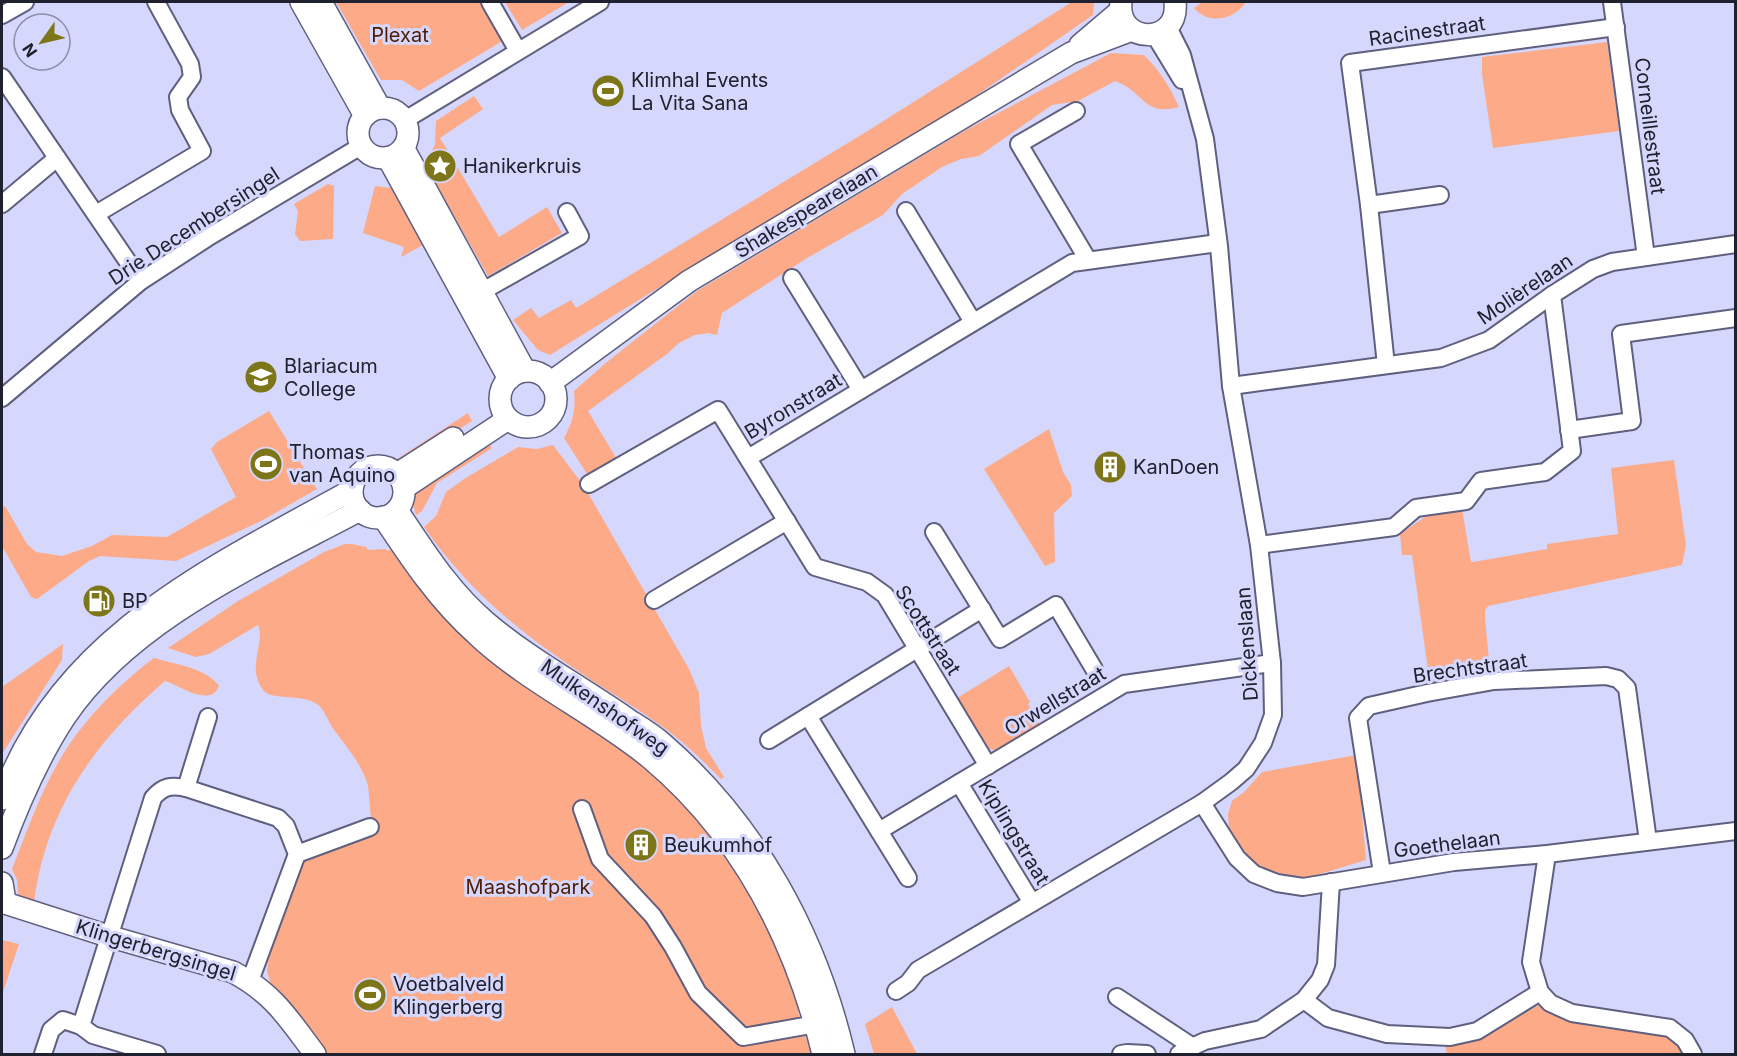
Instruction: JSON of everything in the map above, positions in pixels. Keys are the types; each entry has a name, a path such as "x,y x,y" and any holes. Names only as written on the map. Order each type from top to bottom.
{"street":[{"path":"2,15 25,2"},
{"path":"96,214 202,151 180,110 178,97 192,77 190,64 156,2"},
{"path":"307,2 372,112"},
{"path":"490,2 518,51"},
{"path":"405,120 600,2"},
{"path":"1120,6 1124,21 1132,30 1144,35 1161,31 1175,14 1175,2"},
{"name":"Corneillestraat","path":"1612,2 1646,257"},
{"name":"Shakespearelaan","path":"1071,53 1120,6"},
{"name":"Racinestraat","path":"1386,365 1369,205 1350,63 1616,27"},
{"name":"Shakespearelaan","path":"550,383 689,281 1071,53 1132,30"},
{"name":"Dickenslaan","path":"896,991 908,983 918,970 1202,803 1231,782 1246,769 1263,743 1273,715 1272,663 1259,545 1231,386 1218,243 1205,139 1194,99 1161,31"},
{"path":"2,77 141,281"},
{"path":"394,110 405,120 409,135 396,154 374,157 361,146 358,129 372,112 394,110"},
{"path":"1076,111 1019,144 1088,260"},
{"name":"Drie Decembersingel","path":"2,398 141,281 207,238 361,146"},
{"path":"396,154 481,292 517,375"},
{"path":"396,154 517,375"},
{"path":"2,204 57,158"},
{"path":"1369,205 1440,195"},
{"path":"906,211 973,322"},
{"path":"481,292 580,236 567,212"},
{"name":"Byronstraat","path":"748,458 1072,263 1218,243"},
{"name":"Molièrelaan","path":"1231,386 1441,358 1489,340 1593,269 1612,262 1736,244"},
{"name":"Byronstraat","path":"792,278 861,390"},
{"path":"1259,545 1394,528 1416,508 1466,501 1481,481 1545,472 1572,451 1552,295"},
{"path":"1569,430 1632,422 1621,334 1736,318"},
{"path":"539,374 550,383 556,398 552,414 546,420 531,427 523,426 505,413 501,392 517,375 539,374"},
{"name":"Scottstraat","path":"589,484 717,410 815,567 867,582 885,596 988,766"},
{"path":"400,481 505,413"},
{"path":"381,466 400,481 402,503 390,513 370,516 360,510 354,502 352,490 358,475 368,468 381,466"},
{"path":"2,799 31,736 52,705 83,668 111,640 143,614 190,582 352,490"},
{"path":"2,848 17,807 46,749 66,716 112,664 146,635 200,597 360,510"},
{"name":"Mulkenshofweg","path":"390,513 441,598 477,635 510,662 649,758 707,814 738,855 776,918 797,969 844,1054"},
{"path":"654,600 787,521"},
{"path":"934,532 1000,639 1056,605 1094,669"},
{"path":"769,740 982,609"},
{"name":"Orwellstraat","path":"879,831 1124,684 1272,663"},
{"name":"Brechtstraat","path":"1382,873 1358,718 1369,706 1494,681 1606,676 1618,679 1627,688 1648,841"},
{"path":"808,716 908,878"},
{"path":"186,788 208,717"},
{"name":"Kiplingstraat","path":"959,783 1032,903"},
{"path":"81,1026 153,798 161,788 174,785 186,788 278,818 286,826 297,854 250,981"},
{"name":"Goethelaan","path":"1202,803 1237,858 1254,874 1277,883 1303,887 1454,862 1547,854 1736,831"},
{"path":"582,809 600,859 653,916 674,947 698,993 729,1025 743,1037 825,1021"},
{"path":"297,854 370,827"},
{"path":"1547,854 1531,962 1540,992 1550,1003 1572,1013 1670,1028 1685,1040 1693,1054"},
{"path":"1117,997 1186,1051 1205,1041 1261,1029 1304,1000 1320,980 1326,965 1331,882"},
{"name":"Klingerbergsingel","path":"2,896 108,936 233,972 250,981 278,1003 315,1054"},
{"path":"1304,1000 1328,1018 1387,1034 1450,1037 1477,1032 1540,992"},
{"path":"43,1054 51,1030 63,1020 81,1026 93,1035 156,1054"},
{"name":"Mulkenshofweg","path":"824,1054 825,1021"},
{"path":"1121,1054 1147,1054"}],"green space":[{"name":"Plexat","path":"336,2 482,2 504,40 419,91 402,80 381,80"},
{"path":"505,2 569,2 522,30"},
{"path":"1072,2 1094,2 1093,15 954,111 550,355 538,350 513,320 531,308 539,318 571,300 576,308 866,132"},
{"path":"1203,2 1246,2 1229,16 1214,18 1200,14 1194,8"},
{"path":"1607,42 1619,131 1493,148 1482,74 1482,57"},
{"path":"1111,53 1144,55 1164,79 1179,107 1158,109 1125,85 1115,81 1078,101 1052,105 979,156 961,159 942,167 902,194 883,215 807,258 722,313 717,335 708,333 695,335 679,343 588,411 618,461 589,477 564,438 573,415 574,391 607,362 697,291 966,130"},
{"path":"474,96 483,109 440,138 499,237 547,207 562,233 488,276 425,164 435,145 436,121"},
{"path":"328,184 334,186 333,239 300,241 295,234 298,211 294,204"},
{"path":"375,186 391,188 423,245 401,257 404,247 363,233"},
{"path":"269,411 317,489 263,520 176,561 100,556 89,561 37,599 31,597 2,546 2,508 5,506 27,544 36,552 62,556 92,546 112,535 167,537 236,497 211,449 217,442"},
{"path":"468,413 472,421 409,461 401,463 394,461"},
{"path":"1049,429 1063,472 1071,485 1072,496 1054,513 1055,562 1045,566 984,469"},
{"path":"485,440 492,448 437,483 422,511 416,515 412,500 415,487"},
{"path":"553,445 584,486 689,669 699,693 701,726 706,748 724,777 721,779 668,731 572,667 510,621 473,587 424,527 436,516 446,492 464,479 518,447 537,449"},
{"path":"1674,460 1686,545 1682,565 1488,606 1485,610 1485,619 1491,680 1431,692 1412,555 1402,555 1400,534 1431,513 1462,509 1471,562 1473,562 1547,549 1547,544 1618,534 1611,468"},
{"name":"Maashofpark","path":"345,544 366,547 368,550 385,549 388,551 393,548 642,758 745,873 802,1007 798,1012 811,1054 321,1054 271,985 267,971 269,956 304,856 372,828 366,778 317,704 304,699 268,694 264,691 256,673 260,640 258,625 209,654 196,657 168,648 238,601 324,552"},
{"path":"63,644 62,660 2,754 2,687"},
{"path":"154,658 198,671 214,680 219,686 215,692 202,695 165,681 117,727 96,752 63,807 40,868 34,902 18,894 17,880 12,869 39,802 58,763 89,719 127,680"},
{"path":"1009,666 1030,702 1028,704 1040,725 997,751 988,748 957,698"},
{"path":"1357,755 1366,860 1307,878 1268,871 1251,860 1233,837 1229,828 1228,814 1232,801 1244,792 1262,772"},
{"path":"2,940 19,944 2,995"},
{"path":"1540,1005 1557,1016 1588,1026 1660,1035 1674,1039 1683,1054 1447,1054 1445,1044 1477,1035"},
{"path":"892,1007 917,1054 874,1054 865,1024"}],"place":[{"name":"Klimhal Events La Vita Sana","path":"608,91"},
{"name":"Hanikerkruis","path":"440,166"},
{"name":"Blariacum College","path":"261,377"},
{"name":"Thomas van Aquino","path":"266,464"},
{"name":"KanDoen","path":"1110,467"},
{"name":"BP","path":"99,601"},
{"name":"Beukumhof","path":"641,845"},
{"name":"Voetbalveld Klingerberg","path":"370,995"}]}
